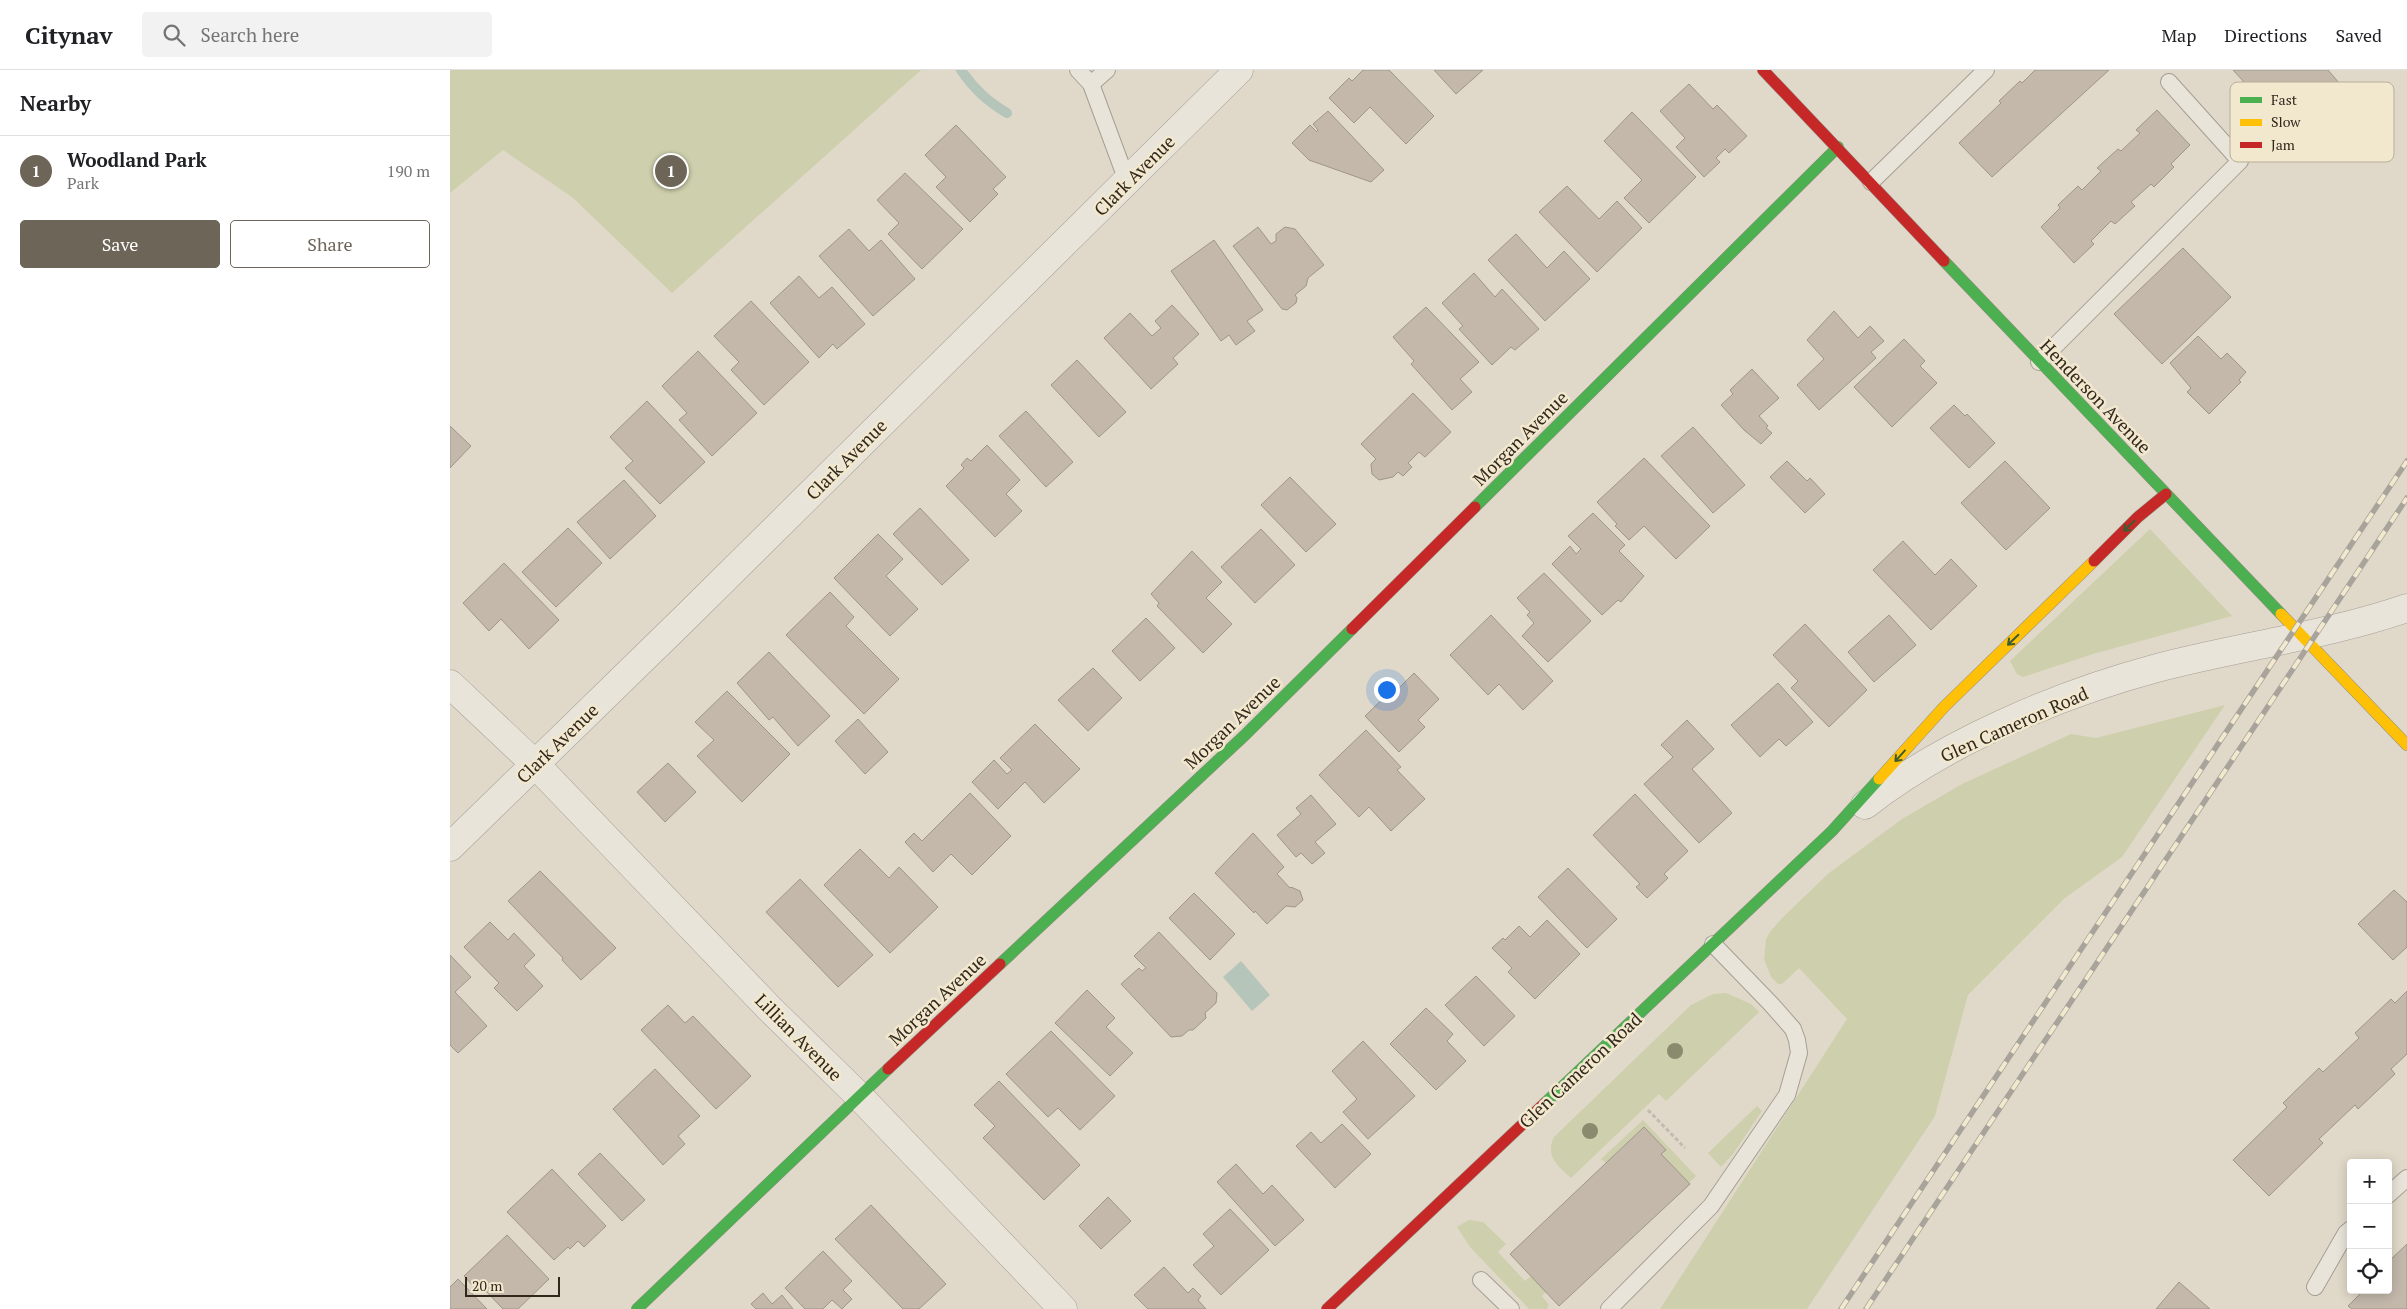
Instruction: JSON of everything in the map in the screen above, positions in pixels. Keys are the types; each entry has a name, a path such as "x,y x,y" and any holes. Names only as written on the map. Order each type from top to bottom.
{"street":[{"name":"Clark Avenue","path":"450,846 1239,70"},
{"name":"Henderson Avenue","path":"1763,70 1838,147 2039,362 2407,744"},
{"name":"Morgan Avenue","path":"638,1309 859,1096 1246,734 1838,147"},
{"name":"Glen Cameron Road","path":"1327,1309 1832,830 1944,708 2138,517 2166,494"},
{"name":"Glen Cameron Road","path":"1832,830 1915,768 2028,713 2081,692 2157,668 2356,625 2407,608"},
{"name":"Lillian Avenue","path":"450,684 534,764 769,1008 859,1096 1063,1309"}],"lane":[{"path":"1078,70 1091,84 1127,181"},
{"path":"1091,84 1107,70"},
{"path":"1871,182 1986,70"},
{"path":"2169,82 2230,150"},
{"path":"2039,362 2239,162"},
{"path":"1609,1309 1711,1206 1787,1095 1790,1086 1799,1053 1793,1029 1772,1004 1712,944"},
{"path":"2392,1191 2407,1178"},
{"path":"2315,1287 2347,1235"},
{"path":"1481,1280 1511,1309"}],"path":[{"path":"1648,1110 1685,1148"}],"green space":[{"path":"450,70 921,70 672,293 572,197 503,150 450,193"},
{"path":"2150,529 2232,616 2093,654 2023,677 2017,674 2010,661"},
{"path":"2225,705 2122,857 2065,898 1968,995 1935,1116 1807,1309 1660,1309 1847,1019 1799,968 1782,984 1778,984 1771,977 1764,959 1766,939 1782,918 1829,873 1902,819 1962,784 2071,734 2096,738"},
{"path":"1726,993 1751,1004 1759,1012 1666,1101 1659,1094 1571,1178 1554,1160 1551,1150 1554,1137 1691,1005 1713,994"},
{"path":"1757,1106 1762,1111 1733,1154 1721,1167 1708,1153"},
{"path":"1643,1120 1696,1176 1689,1183 1661,1154 1665,1150 1644,1127 1606,1163 1601,1159"},
{"path":"1469,1220 1483,1222 1506,1244 1498,1252 1525,1281 1531,1276 1546,1292 1542,1296 1549,1305 1548,1309 1529,1309 1470,1247 1457,1227"}],"shaded area":[{"path":"1241,961 1270,995 1252,1011 1223,977"}],"building":[{"path":"1363,70 1389,70 1434,116 1406,144 1370,107 1354,123 1329,98 1349,78 1352,81"},
{"path":"1434,70 1483,70 1456,94"},
{"path":"2035,70 2109,70 1992,177 1959,143 2001,103 1999,101"},
{"path":"2233,70 2328,70 2338,82 2244,82"},
{"path":"1689,84 1713,109 1717,105 1747,136 1729,153 1725,149 1716,158 1720,162 1704,177 1676,147 1685,138 1660,111"},
{"path":"2157,110 2190,145 2171,164 2174,167 2154,187 2151,184 2131,202 2135,206 2115,224 2111,221 2091,241 2094,244 2074,263 2041,227 2060,208 2058,205 2078,186 2082,190 2101,171 2097,168 2118,149 2121,151 2140,133 2136,130"},
{"path":"1328,111 1384,170 1371,182 1309,160 1292,143 1310,125 1317,132 1318,130 1313,124"},
{"path":"1632,112 1696,177 1649,223 1624,198 1642,180 1604,141"},
{"path":"956,125 1006,177 993,189 998,194 970,222 936,187 946,177 925,155"},
{"path":"905,173 963,229 922,269 888,234 899,223 877,200"},
{"path":"1567,186 1599,219 1617,201 1642,228 1597,272 1539,212"},
{"path":"1258,227 1271,244 1276,241 1276,234 1285,227 1295,229 1324,265 1308,278 1306,286 1295,295 1297,298 1296,303 1287,310 1282,309 1233,246"},
{"path":"849,229 869,251 881,240 915,279 873,316 819,256"},
{"path":"1516,234 1547,268 1564,251 1590,279 1545,321 1488,260"},
{"path":"1214,240 1263,310 1247,321 1255,331 1236,345 1229,335 1221,341 1171,271"},
{"path":"2183,248 2231,297 2162,364 2114,314"},
{"path":"1474,273 1495,297 1502,289 1539,329 1515,350 1511,347 1492,365 1459,329 1463,326 1442,303"},
{"path":"799,276 819,298 832,287 865,324 837,349 833,344 819,358 770,303"},
{"path":"751,301 809,362 764,405 731,370 739,362 714,336"},
{"path":"1172,305 1199,334 1173,358 1178,364 1151,389 1104,338 1130,313 1152,336 1161,328 1155,321"},
{"path":"1426,307 1479,362 1460,379 1472,392 1452,410 1411,364 1414,361 1393,337"},
{"path":"1834,311 1858,338 1870,326 1884,341 1871,352 1876,358 1819,410 1797,385 1824,359 1807,340"},
{"path":"2198,336 2221,359 2227,353 2246,372 2239,380 2241,382 2209,414 2187,392 2191,388 2170,363"},
{"path":"1904,339 1925,361 1920,366 1937,383 1892,427 1854,387"},
{"path":"698,351 757,413 712,456 679,420 687,413 662,386"},
{"path":"1077,360 1126,412 1099,437 1051,385"},
{"path":"1752,369 1779,398 1759,416 1768,426 1766,428 1772,433 1761,444 1744,430 1721,405 1733,394 1730,390"},
{"path":"1413,393 1451,432 1425,457 1419,452 1408,463 1412,467 1403,476 1398,472 1393,477 1379,480 1372,474 1371,464 1376,459 1361,444"},
{"path":"647,401 705,462 660,504 625,468 633,461 610,437"},
{"path":"1954,405 1965,416 1967,414 1995,443 1969,468 1930,428"},
{"path":"1026,411 1073,462 1046,487 999,436"},
{"path":"450,426 471,446 450,468"},
{"path":"1693,427 1745,485 1713,513 1661,456"},
{"path":"987,445 1020,480 1006,494 1022,511 995,537 946,486 964,468 961,465 967,458 971,461"},
{"path":"1644,458 1710,526 1676,559 1644,526 1629,540 1615,526 1617,524 1597,502"},
{"path":"1787,461 1807,481 1810,478 1825,494 1805,513 1770,477"},
{"path":"2005,461 2050,508 2006,550 1961,503"},
{"path":"1290,477 1336,524 1306,552 1261,505"},
{"path":"624,480 656,516 610,559 577,522"},
{"path":"920,508 969,560 942,585 893,534"},
{"path":"1593,513 1625,545 1619,551 1644,576 1621,602 1618,600 1602,615 1552,564 1570,546 1576,554 1581,549 1568,536"},
{"path":"568,528 602,563 556,607 522,572"},
{"path":"1261,529 1295,565 1255,603 1221,567"},
{"path":"878,534 903,559 886,576 918,609 890,636 834,578"},
{"path":"1903,541 1935,575 1951,559 1977,586 1931,630 1873,570"},
{"path":"1192,551 1222,582 1206,598 1232,624 1203,653 1157,606 1159,603 1151,594"},
{"path":"504,563 559,620 529,649 501,619 489,631 463,603"},
{"path":"1544,573 1591,621 1548,662 1522,636 1534,623 1527,615 1530,612 1517,598"},
{"path":"830,592 854,617 846,626 899,679 864,714 786,635"},
{"path":"1491,615 1553,681 1523,710 1499,684 1488,695 1450,655"},
{"path":"1889,615 1916,645 1874,682 1848,652"},
{"path":"1146,618 1175,648 1140,681 1112,651"},
{"path":"1805,624 1867,690 1829,727 1791,688 1798,681 1773,655"},
{"path":"769,652 830,716 798,746 773,717 769,720 737,683"},
{"path":"1093,668 1122,698 1088,731 1058,700"},
{"path":"1414,673 1439,699 1418,720 1425,727 1399,752 1365,716 1390,692 1392,695"},
{"path":"1778,683 1813,722 1786,746 1779,739 1760,757 1731,725"},
{"path":"727,691 790,754 742,802 697,756 714,740 695,722"},
{"path":"858,719 888,752 865,774 835,741"},
{"path":"1687,720 1714,749 1692,769 1732,813 1699,843 1644,784 1673,757 1661,745"},
{"path":"1035,724 1080,769 1044,803 1025,782 998,809 972,782 994,760 1007,774 1012,770 1000,758"},
{"path":"1366,730 1401,767 1397,770 1425,799 1391,831 1369,807 1359,817 1319,775"},
{"path":"668,763 696,792 665,822 637,792"},
{"path":"970,793 1011,836 972,875 951,854 933,872 905,842 914,833 922,841"},
{"path":"1635,794 1688,851 1664,874 1668,878 1647,898 1636,887 1640,884 1593,835"},
{"path":"1311,795 1336,824 1315,842 1325,853 1312,864 1301,853 1296,857 1277,835 1301,814 1296,808"},
{"path":"1253,833 1284,867 1277,874 1290,888 1300,891 1303,900 1295,907 1286,906 1267,924 1215,873"},
{"path":"860,849 889,878 899,867 938,907 890,953 824,885"},
{"path":"1568,868 1617,919 1587,948 1538,897"},
{"path":"540,871 616,948 581,980 562,960 563,958 508,901"},
{"path":"800,879 873,955 838,987 766,912"},
{"path":"2394,890 2407,902 2407,947 2393,960 2358,924"},
{"path":"1194,893 1235,934 1210,960 1169,918"},
{"path":"1547,920 1580,954 1535,999 1508,972 1512,968 1492,948 1503,938 1505,940 1519,926 1530,937"},
{"path":"490,922 508,940 514,933 535,955 524,966 543,986 517,1011 494,988 499,983 464,947"},
{"path":"1159,932 1217,993 1216,1003 1205,1013 1206,1018 1193,1030 1189,1030 1182,1036 1171,1037 1121,984 1139,968 1142,971 1146,968 1134,956"},
{"path":"450,955 471,977 455,992 487,1026 458,1053 450,1045"},
{"path":"1476,976 1515,1016 1484,1046 1445,1005"},
{"path":"1087,990 1115,1018 1106,1027 1133,1053 1110,1076 1055,1023"},
{"path":"2407,991 2407,1054 2391,1069 2395,1074 2358,1109 2355,1105 2319,1139 2323,1143 2269,1196 2233,1160 2287,1107 2283,1103 2319,1068 2323,1072 2359,1038 2355,1033 2391,999 2395,1003"},
{"path":"668,1005 685,1023 693,1016 751,1076 716,1109 641,1030"},
{"path":"1426,1008 1453,1034 1447,1041 1466,1061 1436,1090 1390,1044"},
{"path":"1051,1031 1115,1096 1080,1130 1058,1108 1048,1117 1006,1074"},
{"path":"1363,1041 1415,1096 1368,1139 1343,1112 1357,1099 1332,1071"},
{"path":"655,1069 700,1116 678,1136 685,1144 663,1165 613,1109"},
{"path":"999,1081 1080,1165 1044,1200 983,1138 995,1126 974,1105"},
{"path":"1342,1124 1371,1154 1335,1188 1296,1146 1311,1132 1321,1143"},
{"path":"1644,1127 1666,1150 1661,1154 1690,1184 1559,1306 1510,1254"},
{"path":"600,1153 645,1200 622,1221 578,1174"},
{"path":"1236,1164 1263,1194 1272,1185 1304,1220 1275,1246 1217,1182"},
{"path":"552,1169 606,1226 584,1247 578,1241 570,1249 568,1247 554,1260 507,1212"},
{"path":"1108,1197 1131,1221 1101,1249 1079,1226"},
{"path":"871,1205 946,1284 919,1309 903,1309 835,1239"},
{"path":"1230,1209 1269,1250 1221,1295 1193,1265 1214,1246 1203,1234"},
{"path":"507,1235 549,1279 518,1309 503,1309 482,1287 478,1291 464,1276"},
{"path":"2407,1244 2407,1309 2352,1309 2348,1306 2360,1294 2392,1294 2392,1258"},
{"path":"823,1251 852,1281 843,1290 852,1299 842,1309 832,1300 823,1309 805,1309 785,1288"},
{"path":"1164,1267 1188,1293 1193,1288 1201,1296 1198,1300 1206,1309 1148,1309 1134,1295"},
{"path":"458,1279 487,1309 450,1309 450,1287"},
{"path":"2179,1282 2210,1309 2156,1309"},
{"path":"763,1293 772,1304 782,1295 793,1309 756,1309 751,1304"}],"waterway":[{"path":"961,70 981,94 1007,113"}],"railway":[{"path":"1841,1309 2407,461"},
{"path":"1866,1309 2407,498"}],"traffic: fast":[{"path":"1475,507 1838,147"},
{"path":"1944,261 2281,614"},
{"path":"1000,964 1245,735 1352,629"},
{"path":"1545,1103 1832,831 1879,779"},
{"path":"637,1309 888,1069"}],"traffic: slow":[{"path":"1879,779 1944,707 2094,561"},
{"path":"2281,614 2407,745"}],"traffic: jam":[{"path":"1763,70 1944,261"},
{"path":"2094,561 2138,517 2166,494"},
{"path":"1352,629 1475,507"},
{"path":"888,1069 1000,964"},
{"path":"1327,1309 1545,1103"}],"place":[{"name":"Woodland Park","path":"671,171"}]}
